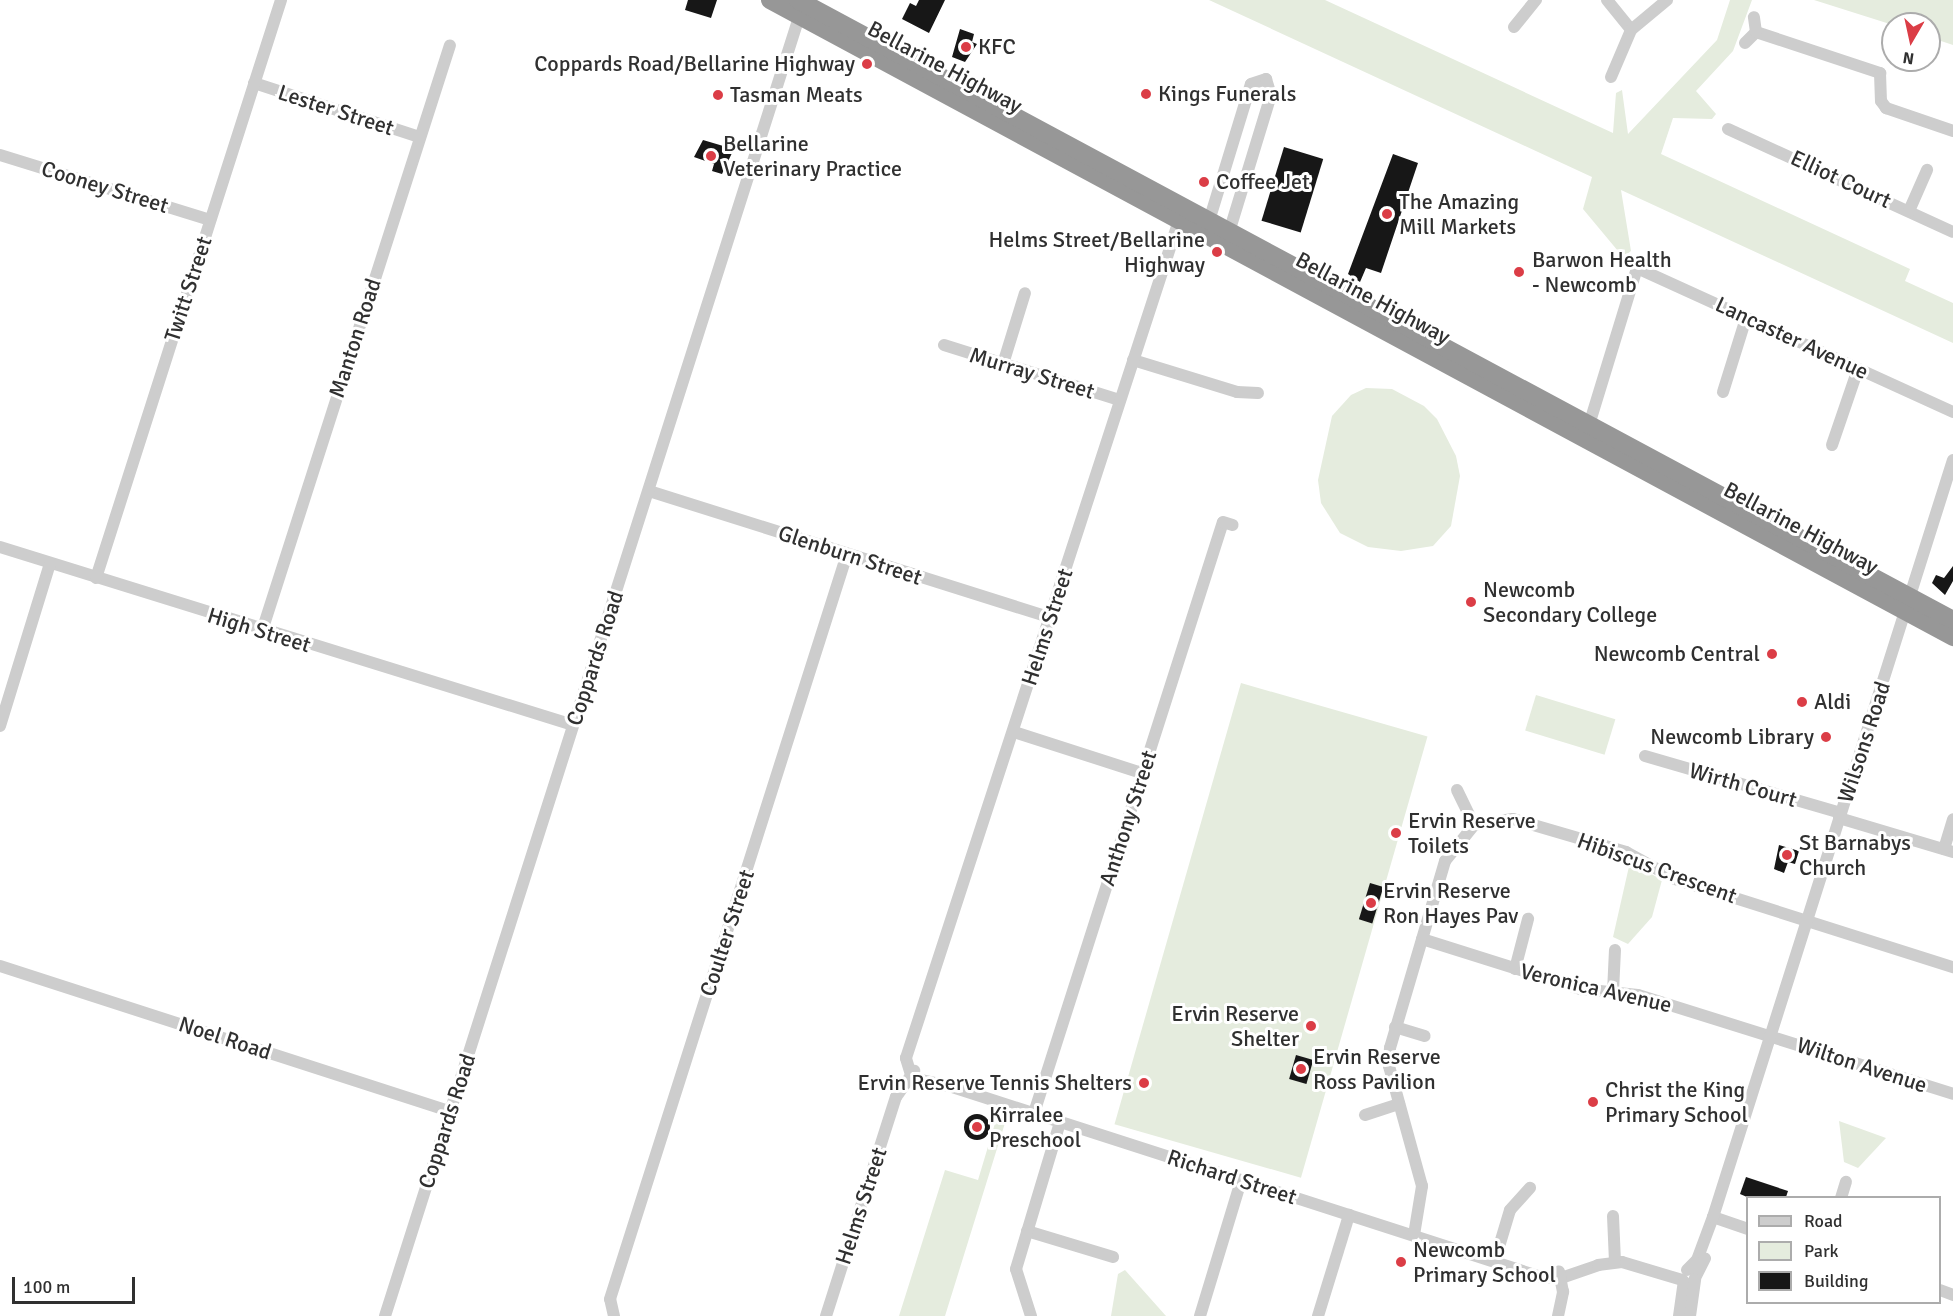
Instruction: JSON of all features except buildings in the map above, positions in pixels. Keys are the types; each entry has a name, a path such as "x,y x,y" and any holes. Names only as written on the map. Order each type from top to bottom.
{"highway":[{"name":"Bellarine Highway","path":"770,0 802,5 1181,214 1906,604 1953,621"},
{"name":"Bellarine Highway","path":"1181,214 1209,221 1589,425 1906,604 1953,637"}],"street":[{"name":"Twitt Street","path":"96,578 280,0"},
{"path":"1514,27 1536,0"},
{"path":"1606,0 1631,30"},
{"path":"1611,77 1631,30 1667,0"},
{"name":"Coppards Road","path":"385,1316 802,5"},
{"path":"1754,17 1756,32"},
{"path":"1745,43 1756,32"},
{"path":"1756,32 1880,73 1881,100 1886,108 1953,131"},
{"name":"Manton Road","path":"262,631 450,45"},
{"path":"1209,221 1251,84 1266,79 1271,95 1229,232"},
{"name":"Lester Street","path":"254,83 419,137"},
{"name":"Elliot Court","path":"1728,129 1953,232"},
{"name":"Cooney Street","path":"0,155 210,220"},
{"path":"1909,211 1928,170"},
{"name":"Helms Street","path":"826,1316 896,1097 911,1074 912,1048 1119,400 1181,214"},
{"name":"Lancaster Avenue","path":"1589,425 1592,407 1632,274 1637,268 1953,412"},
{"path":"1003,364 1025,294"},
{"path":"1723,392 1746,318"},
{"name":"Murray Street","path":"944,345 1119,400"},
{"path":"1133,360 1235,392 1258,393"},
{"path":"1832,445 1858,369"},
{"name":"Wilsons Road","path":"1679,1316 1688,1276 1709,1230 1953,460"},
{"name":"Glenburn Street","path":"649,491 1051,618"},
{"name":"Anthony Street","path":"1034,1113 1224,522"},
{"name":"High Street","path":"0,548 572,728"},
{"name":"Coulter Street","path":"613,1314 610,1299 847,554"},
{"path":"0,726 50,563"},
{"path":"1014,732 1142,773"},
{"name":"Wirth Court","path":"1645,756 1948,851"},
{"path":"1414,1235 1422,1186 1389,1066 1395,1027 1445,861 1474,825 1457,790"},
{"name":"Hibiscus Crescent","path":"1474,825 1513,819 1626,852 1675,879 1953,967"},
{"path":"1948,851 1953,819"},
{"path":"1515,969 1528,919"},
{"name":"Veronica Avenue","path":"1422,939 1581,989 1638,995 1771,1036"},
{"path":"1613,992 1615,950"},
{"name":"Noel Road","path":"0,966 450,1111"},
{"path":"1395,1027 1425,1036"},
{"name":"Wilton Avenue","path":"1771,1036 1953,1094"},
{"name":"Richard Street","path":"911,1074 1518,1268 1560,1275"},
{"path":"1365,1115 1399,1104"},
{"path":"1031,1316 1015,1275 1060,1122"},
{"path":"1200,1316 1241,1181"},
{"path":"1841,1196 1846,1182"},
{"path":"1495,1260 1510,1210 1530,1188"},
{"path":"1318,1316 1349,1215"},
{"path":"1613,1216 1615,1259"},
{"path":"1713,1217 1746,1228"},
{"path":"1027,1231 1113,1257"},
{"path":"1558,1316 1563,1296 1560,1275 1585,1266 1615,1259 1688,1276"},
{"name":"Wilsons Road","path":"1688,1276 1690,1316"}],"green space":[{"path":"1209,0 1325,0 1613,133 1616,93 1622,90 1628,134 1717,40 1730,0 1752,0 1733,51 1696,91 1716,114 1712,119 1673,118 1661,154 1910,269 1905,281 1953,303 1953,343 1621,190 1631,251 1623,257 1583,209 1592,177"},
{"path":"1814,0 1953,0 1953,45 1941,41 1941,12 1881,12 1881,21"},
{"path":"1366,388 1392,389 1424,406 1437,419 1456,456 1460,476 1451,526 1433,546 1401,551 1368,547 1340,533 1321,503 1318,480 1332,416 1351,395"},
{"path":"1241,683 1427,736 1301,1178 1114,1124"},
{"path":"1536,695 1615,719 1605,755 1525,730"},
{"path":"1630,862 1662,880 1652,917 1628,944 1613,937"},
{"path":"996,1120 1005,1123 945,1316 899,1316 945,1170 978,1180"},
{"path":"1839,1121 1886,1138 1858,1168 1844,1162"},
{"path":"1125,1270 1166,1316 1111,1316 1118,1274"}],"place":[{"name":"KFC","path":"966,47"},
{"name":"Coppards Road/Bellarine Highway","path":"867,64"},
{"name":"Kings Funerals","path":"1146,94"},
{"name":"Tasman Meats","path":"718,95"},
{"name":"Bellarine Veterinary Practice","path":"711,156"},
{"name":"Coffee Jet","path":"1204,182"},
{"name":"The Amazing Mill Markets","path":"1387,214"},
{"name":"Helms Street/Bellarine Highway","path":"1217,252"},
{"name":"Barwon Health - Newcomb","path":"1519,272"},
{"name":"Newcomb Secondary College","path":"1471,602"},
{"name":"Newcomb Central","path":"1772,654"},
{"name":"Aldi","path":"1802,702"},
{"name":"Newcomb Library","path":"1826,737"},
{"name":"Ervin Reserve Toilets","path":"1396,833"},
{"name":"St Barnabys Church","path":"1787,855"},
{"name":"Ervin Reserve Ron Hayes Pav","path":"1371,903"},
{"name":"Ervin Reserve Shelter","path":"1311,1026"},
{"name":"Ervin Reserve Ross Pavilion","path":"1301,1069"},
{"name":"Ervin Reserve Tennis Shelters","path":"1144,1083"},
{"name":"Christ the King Primary School","path":"1593,1102"},
{"name":"Kirralee Preschool","path":"977,1127"},
{"name":"Newcomb Primary School","path":"1401,1262"}]}
